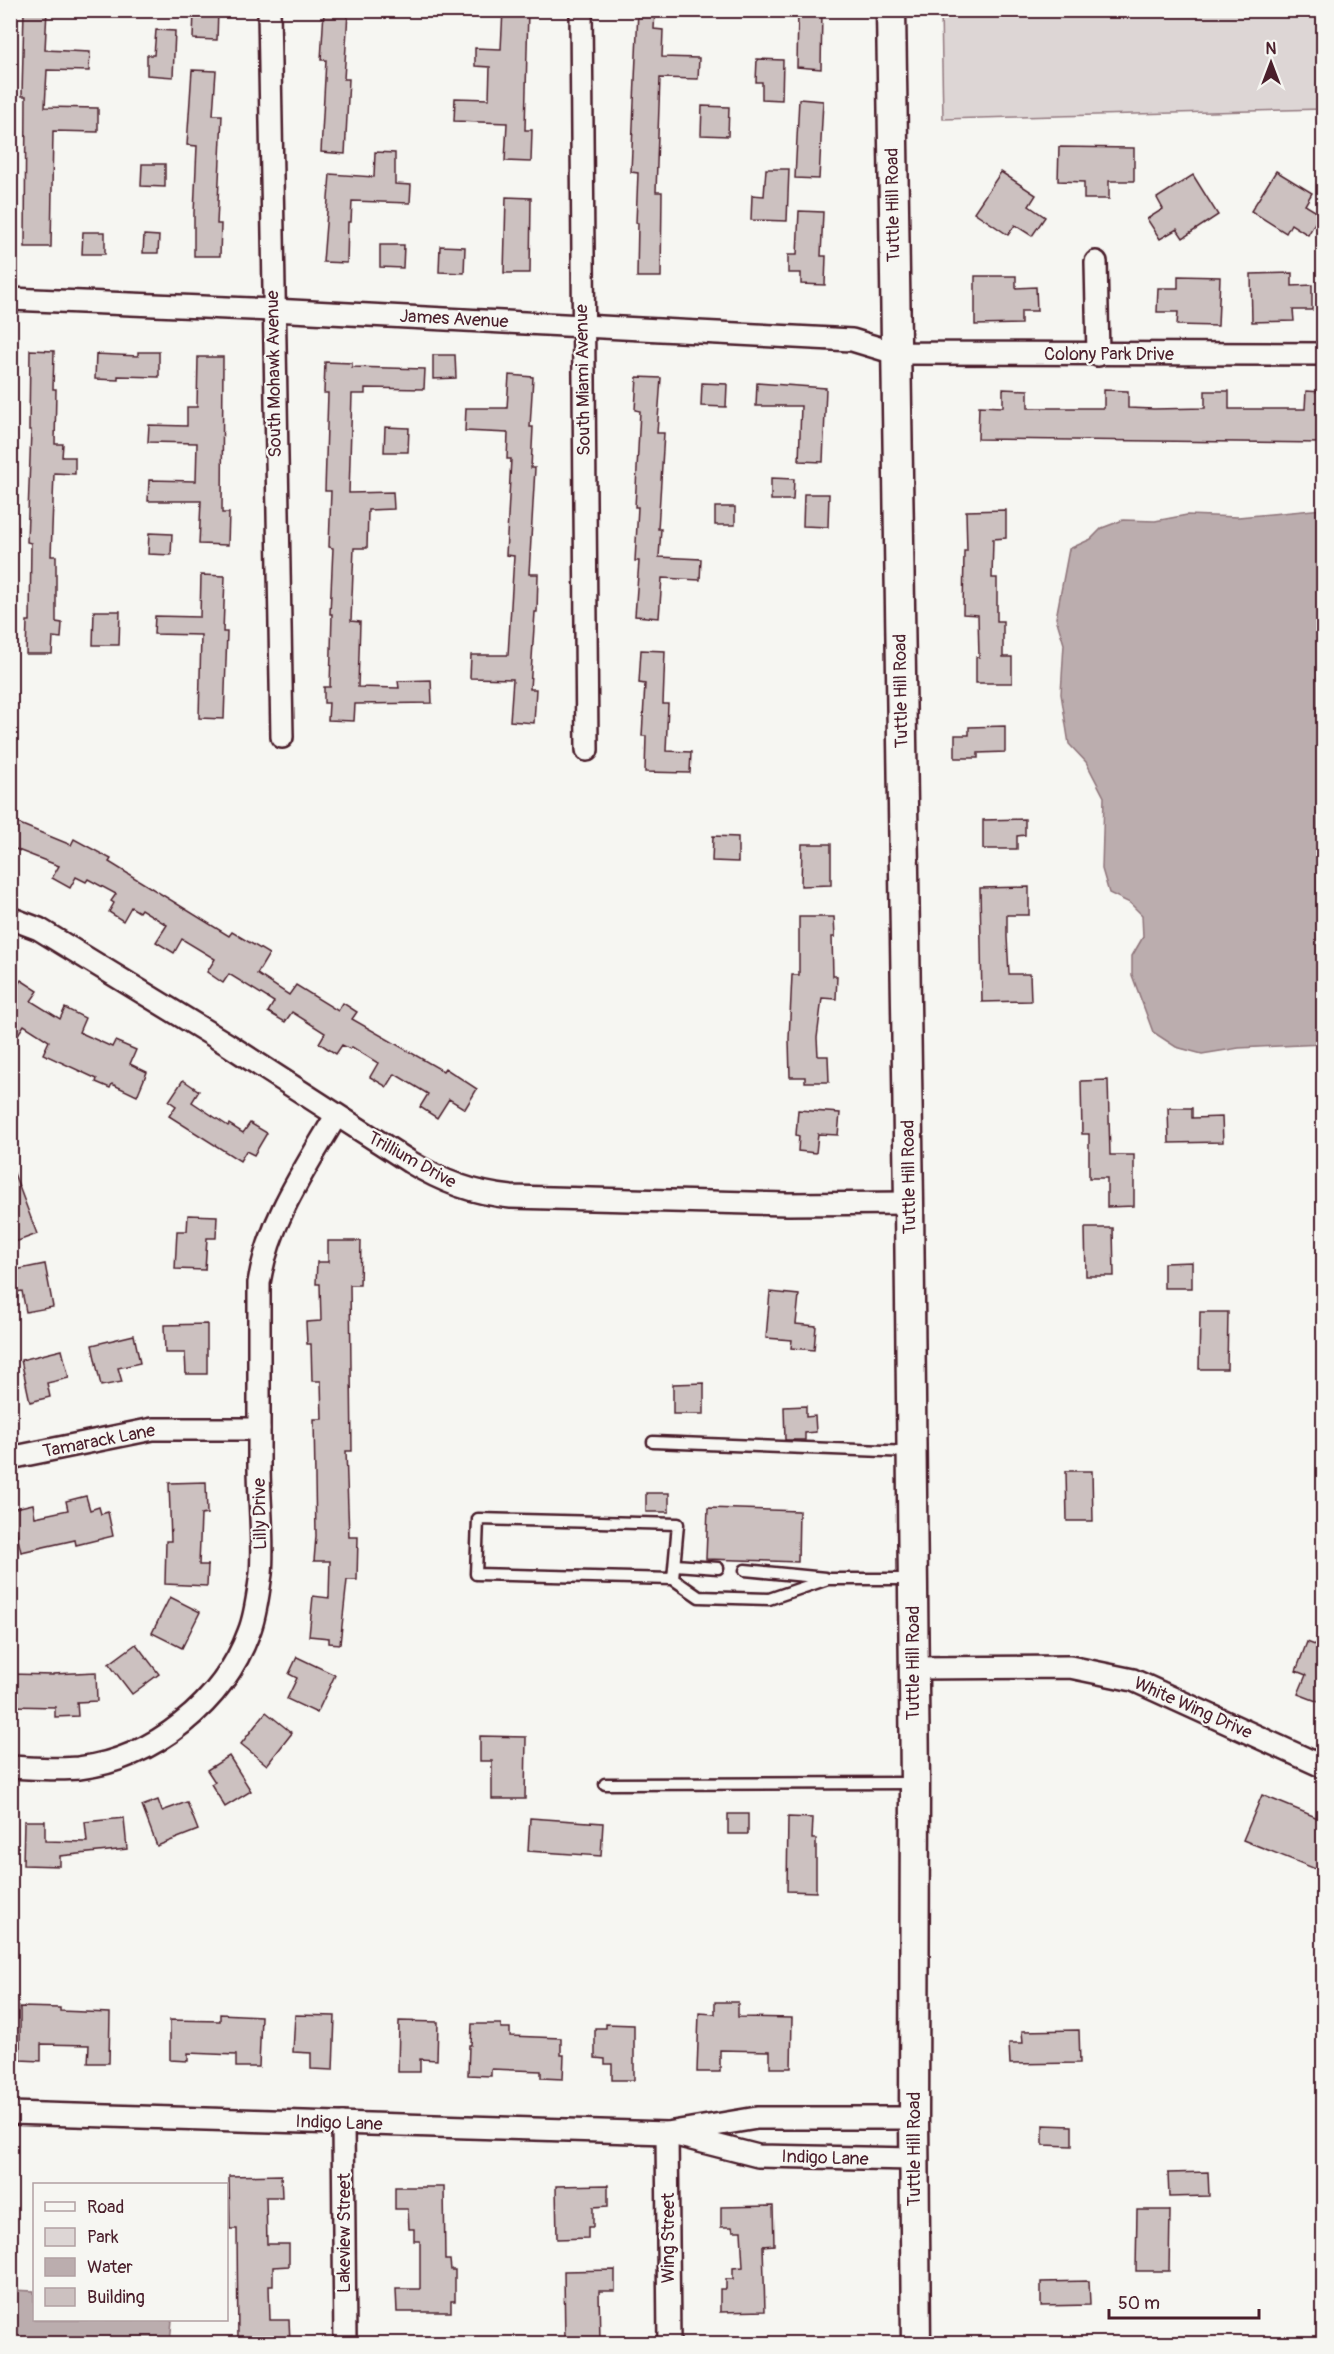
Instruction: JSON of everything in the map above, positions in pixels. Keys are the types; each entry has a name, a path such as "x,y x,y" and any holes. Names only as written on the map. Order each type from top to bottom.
{"main road":[{"name":"Tuttle Hill Road","path":"891,10 909,1203 915,1783 916,2343"}],"street":[{"name":"South Mohawk Avenue","path":"269,10 282,737"},
{"name":"South Miami Avenue","path":"581,10 587,750"},
{"path":"1096,262 1098,355"},
{"name":"James Avenue","path":"10,299 273,310 852,340 895,353"},
{"name":"Colony Park Drive","path":"895,353 1323,354"},
{"name":"Trillium Drive","path":"10,918 39,929 227,1044 336,1116 433,1176 460,1188 486,1195 788,1204 909,1203"},
{"name":"Lilly Drive","path":"10,1767 79,1768 142,1749 164,1736 195,1712 228,1672 249,1632 261,1572 259,1283 262,1261 273,1226 336,1116"},
{"name":"Tamarack Lane","path":"10,1458 153,1429 259,1429"},
{"name":"White Wing Drive","path":"913,1668 1070,1666 1133,1680 1323,1767"},
{"name":"Indigo Lane","path":"10,2113 666,2133 757,2118 914,2118"},
{"name":"Lakeview Street","path":"343,2123 345,2343"},
{"name":"Indigo Lane","path":"666,2133 758,2156 914,2160"},
{"name":"Wing Street","path":"666,2133 669,2343"}],"lane":[{"path":"653,1442 911,1452"},
{"path":"674,1579 678,1524 478,1519 476,1574 674,1579 699,1597 769,1599 828,1579"},
{"path":"675,1565 718,1568"},
{"path":"746,1570 828,1579 913,1579"},
{"path":"605,1784 915,1783"}],"green space":[{"path":"941,11 1323,11 1323,109 943,119"}],"water":[{"path":"1323,509 1323,1044 1239,1048 1202,1054 1176,1047 1153,1032 1132,975 1132,956 1143,937 1142,915 1130,903 1109,893 1102,869 1104,797 1086,762 1069,744 1061,694 1064,644 1056,618 1069,549 1091,539 1102,528 1123,520 1155,521 1187,515 1238,517"},
{"path":"10,2290 33,2291 33,2321 172,2321 170,2343 11,2343"}],"building":[{"path":"24,10 47,10 45,50 90,52 89,71 47,70 45,107 98,108 98,132 53,131 51,247 25,247 26,96 22,96"},
{"path":"194,10 218,10 217,40 193,39"},
{"path":"503,10 528,10 525,130 532,130 531,162 505,161 507,123 454,121 455,98 489,99 490,67 475,66 475,48 501,49"},
{"path":"638,10 655,10 654,29 663,30 662,57 699,58 698,79 660,78 656,192 662,192 661,277 637,277 638,173 631,172"},
{"path":"798,10 822,10 821,69 797,67"},
{"path":"324,11 348,12 344,79 349,79 345,154 321,152 326,60 321,60"},
{"path":"156,30 175,31 173,77 147,75 147,55 154,55"},
{"path":"757,59 783,60 782,100 762,99 762,82 756,82"},
{"path":"192,70 216,71 213,115 222,115 217,224 221,224 220,256 194,256 197,146 187,145"},
{"path":"799,99 823,101 819,179 795,178"},
{"path":"702,106 729,107 728,136 701,135"},
{"path":"1059,147 1134,148 1134,181 1109,181 1109,199 1084,199 1084,182 1058,181"},
{"path":"375,152 395,153 395,184 411,185 410,203 352,201 351,222 348,222 347,263 323,262 330,174 374,177"},
{"path":"142,164 165,164 165,187 141,186"},
{"path":"766,169 789,169 787,221 751,220 752,195 764,196"},
{"path":"1276,171 1312,193 1305,205 1320,214 1308,235 1291,224 1286,233 1251,211"},
{"path":"1001,172 1036,195 1029,206 1045,217 1032,236 1015,225 1008,235 974,212"},
{"path":"1193,175 1218,215 1183,238 1177,229 1160,239 1147,219 1163,209 1157,198"},
{"path":"506,197 531,198 530,273 504,273"},
{"path":"799,211 823,212 821,256 826,256 825,285 801,284 801,273 788,273 788,255 797,255"},
{"path":"83,232 105,232 105,254 82,254"},
{"path":"144,235 159,236 158,253 143,253"},
{"path":"380,245 404,245 403,268 380,267"},
{"path":"440,246 465,247 464,273 439,272"},
{"path":"1292,273 1292,286 1312,285 1312,310 1293,310 1294,321 1252,322 1251,274"},
{"path":"975,276 1016,276 1016,288 1036,287 1037,311 1021,311 1021,324 975,325"},
{"path":"1178,276 1220,277 1218,326 1177,325 1178,312 1157,312 1158,288 1178,288"},
{"path":"30,350 54,351 55,444 63,444 62,457 75,457 75,474 54,473 51,556 56,556 56,622 62,623 61,638 53,637 52,654 26,654 27,621 30,621 31,543 27,542 31,430 29,430"},
{"path":"138,352 159,352 159,377 118,376 118,380 95,379 96,354 138,356"},
{"path":"433,355 455,355 456,378 433,379"},
{"path":"198,357 223,357 222,513 229,513 228,545 199,544 201,501 148,501 149,480 196,481 197,443 148,442 149,425 187,426 187,407 197,407"},
{"path":"325,362 352,363 352,367 425,369 424,389 365,388 365,394 352,394 349,493 393,492 394,509 368,510 367,548 354,548 351,621 360,622 358,687 399,688 398,681 431,680 432,703 355,704 354,721 328,720 329,703 324,703 324,687 330,687 333,548 329,547 331,491 325,491 328,393 324,393"},
{"path":"509,375 533,377 530,427 533,427 531,468 535,468 529,574 538,574 530,689 536,689 534,723 510,721 513,679 470,678 471,655 508,655 514,556 506,555 511,459 507,459 508,433 465,431 466,408 507,408"},
{"path":"637,377 661,378 657,433 664,433 658,529 661,529 659,557 701,559 700,580 662,578 659,618 635,616 639,561 635,561 640,411 635,410"},
{"path":"702,383 727,384 726,407 701,406"},
{"path":"757,383 826,388 823,462 799,461 801,406 756,406"},
{"path":"1003,389 1028,390 1028,408 1104,408 1104,390 1128,391 1128,408 1205,408 1205,391 1229,391 1229,409 1305,409 1306,391 1323,392 1323,443 978,439 979,406 1003,407"},
{"path":"385,427 409,428 408,452 384,452"},
{"path":"771,478 794,479 793,500 771,500"},
{"path":"804,494 829,494 828,527 803,526"},
{"path":"715,507 735,507 735,525 715,525"},
{"path":"1006,510 1006,538 993,539 992,578 997,578 997,621 1003,621 1003,657 1012,657 1012,683 976,683 976,657 979,657 978,615 963,614 964,551 967,551 966,511"},
{"path":"149,533 172,534 171,555 148,554"},
{"path":"201,575 225,576 223,632 227,632 224,719 199,718 201,635 154,634 155,616 200,617"},
{"path":"94,611 120,611 119,645 93,645"},
{"path":"641,650 665,651 663,704 668,704 666,751 691,752 690,773 645,772 646,736 642,736 645,684 639,683"},
{"path":"1005,726 1005,752 978,753 978,758 955,758 955,735 969,735 969,727"},
{"path":"1025,819 1025,835 1017,836 1017,849 983,849 983,820"},
{"path":"10,820 71,845 74,839 111,859 109,862 229,936 232,932 269,954 257,974 289,995 296,985 338,1011 343,1003 357,1012 352,1019 443,1071 445,1068 477,1089 465,1109 449,1099 437,1118 420,1107 428,1094 395,1074 387,1087 370,1077 378,1063 352,1047 350,1049 342,1045 336,1054 319,1043 325,1033 292,1012 285,1022 268,1012 274,1002 229,974 223,983 207,972 215,959 182,939 174,953 156,942 167,925 141,909 139,912 131,907 123,921 109,912 114,903 111,901 116,894 88,879 86,882 76,877 70,888 52,878 59,866 10,847"},
{"path":"713,836 738,837 738,862 712,861"},
{"path":"802,844 831,844 831,885 801,886"},
{"path":"1029,887 1029,915 1007,915 1007,937 1009,974 1030,974 1031,1001 982,1002 980,888"},
{"path":"799,917 834,917 835,937 832,937 833,976 837,976 836,999 822,998 817,1038 818,1056 828,1056 829,1082 805,1082 805,1077 790,1077 792,975 799,975"},
{"path":"21,980 38,991 31,1001 60,1019 65,1008 85,1018 79,1032 112,1047 115,1041 136,1050 130,1064 147,1072 137,1096 112,1084 110,1088 96,1082 97,1079 43,1054 49,1041 24,1025 10,1047 10,996"},
{"path":"183,1080 199,1091 192,1102 228,1126 229,1124 243,1133 250,1123 267,1133 254,1155 246,1151 240,1161 169,1116 176,1106 169,1101"},
{"path":"1108,1080 1110,1155 1134,1155 1134,1206 1107,1207 1107,1178 1089,1178 1089,1134 1082,1134 1081,1081"},
{"path":"1168,1108 1192,1108 1192,1118 1222,1117 1223,1142 1169,1143"},
{"path":"798,1110 840,1113 838,1135 818,1134 816,1153 798,1151 799,1136 796,1135"},
{"path":"12,1168 37,1234 10,1244 10,1169"},
{"path":"188,1215 217,1216 216,1238 207,1238 205,1270 175,1269 177,1231 187,1231"},
{"path":"1085,1228 1113,1228 1114,1276 1086,1276"},
{"path":"328,1241 361,1241 360,1285 350,1285 352,1451 346,1451 349,1537 358,1537 357,1580 347,1580 340,1644 329,1643 329,1638 309,1636 313,1596 329,1598 330,1561 314,1561 316,1536 314,1419 322,1419 321,1381 312,1381 311,1344 307,1344 306,1322 321,1321 320,1284 316,1284 317,1262 328,1262"},
{"path":"1192,1262 1192,1288 1164,1288 1164,1263"},
{"path":"45,1264 53,1307 26,1312 22,1291 10,1293 10,1271"},
{"path":"770,1292 799,1295 796,1324 816,1326 814,1350 791,1348 792,1340 766,1338"},
{"path":"1200,1312 1228,1312 1227,1369 1199,1369"},
{"path":"207,1324 207,1374 186,1374 185,1353 165,1353 164,1325"},
{"path":"134,1335 140,1363 118,1368 122,1382 101,1386 92,1345"},
{"path":"62,1350 69,1378 47,1383 50,1397 30,1402 21,1360"},
{"path":"704,1383 704,1414 673,1414 673,1384"},
{"path":"806,1406 806,1417 815,1416 816,1432 805,1433 805,1440 785,1440 784,1407"},
{"path":"1066,1471 1092,1471 1093,1521 1067,1521"},
{"path":"206,1482 207,1514 201,1515 199,1565 208,1565 207,1586 165,1584 166,1541 171,1541 169,1483"},
{"path":"646,1493 669,1493 669,1512 646,1512"},
{"path":"86,1496 90,1510 99,1507 101,1514 108,1512 113,1536 76,1545 75,1540 21,1552 11,1509 33,1504 35,1517 68,1510 66,1501"},
{"path":"708,1508 799,1511 798,1562 706,1559"},
{"path":"170,1597 200,1612 182,1648 152,1633"},
{"path":"1307,1642 1323,1648 1323,1690 1319,1702 1298,1694 1306,1675 1296,1671"},
{"path":"136,1644 159,1674 132,1694 109,1664"},
{"path":"297,1657 335,1675 317,1713 287,1699 297,1678 289,1674"},
{"path":"96,1672 97,1701 77,1702 78,1716 55,1717 55,1707 10,1706 10,1674 53,1675"},
{"path":"266,1712 292,1733 267,1765 241,1744"},
{"path":"480,1736 526,1737 525,1799 492,1799 492,1761 480,1761"},
{"path":"229,1756 251,1791 225,1807 211,1784 215,1782 207,1770"},
{"path":"1262,1795 1323,1820 1323,1872 1243,1840"},
{"path":"158,1800 162,1811 187,1802 198,1830 157,1846 142,1806"},
{"path":"728,1814 748,1814 748,1834 728,1834"},
{"path":"788,1817 813,1818 812,1839 816,1839 816,1892 787,1891"},
{"path":"124,1818 127,1849 60,1856 60,1866 23,1865 24,1821 45,1821 45,1841 87,1842 85,1822"},
{"path":"530,1818 603,1823 601,1856 528,1851"},
{"path":"715,2002 738,2002 738,2017 792,2018 791,2068 770,2068 770,2051 720,2050 720,2072 697,2072 699,2013 715,2014"},
{"path":"20,2007 110,2013 109,2063 88,2063 89,2045 41,2044 41,2061 20,2060"},
{"path":"220,2014 261,2016 259,2067 236,2067 236,2055 188,2053 188,2061 170,2060 170,2020 220,2021"},
{"path":"295,2015 335,2016 333,2070 311,2069 311,2053 293,2052"},
{"path":"399,2021 438,2022 437,2060 420,2059 420,2072 398,2072"},
{"path":"472,2024 501,2024 501,2028 510,2028 510,2036 561,2038 561,2055 564,2055 563,2079 541,2078 541,2071 491,2069 491,2076 468,2075"},
{"path":"606,2024 634,2025 634,2080 612,2080 612,2064 605,2064 605,2059 595,2058 595,2028 606,2028"},
{"path":"1079,2030 1080,2063 1010,2064 1009,2043 1023,2043 1022,2031"},
{"path":"1043,2125 1072,2126 1072,2146 1043,2145"},
{"path":"1208,2172 1209,2196 1169,2197 1168,2173"},
{"path":"281,2175 282,2197 266,2197 267,2244 289,2244 289,2266 273,2267 273,2286 269,2286 270,2320 289,2320 290,2342 238,2343 237,2229 230,2229 229,2176"},
{"path":"608,2185 608,2206 593,2207 593,2227 588,2227 588,2238 557,2239 556,2186"},
{"path":"395,2187 444,2187 445,2260 450,2260 451,2270 455,2270 455,2301 451,2301 451,2312 397,2312 396,2289 420,2289 420,2241 414,2241 414,2229 409,2229 408,2209 395,2209"},
{"path":"773,2206 774,2245 763,2246 765,2311 720,2312 720,2289 726,2289 726,2279 733,2279 733,2268 743,2267 741,2231 733,2231 732,2227 721,2227 721,2207"},
{"path":"1137,2210 1170,2210 1169,2271 1136,2271"},
{"path":"615,2270 615,2291 599,2291 600,2343 565,2343 564,2271"},
{"path":"1089,2281 1090,2305 1041,2306 1041,2282"}]}
